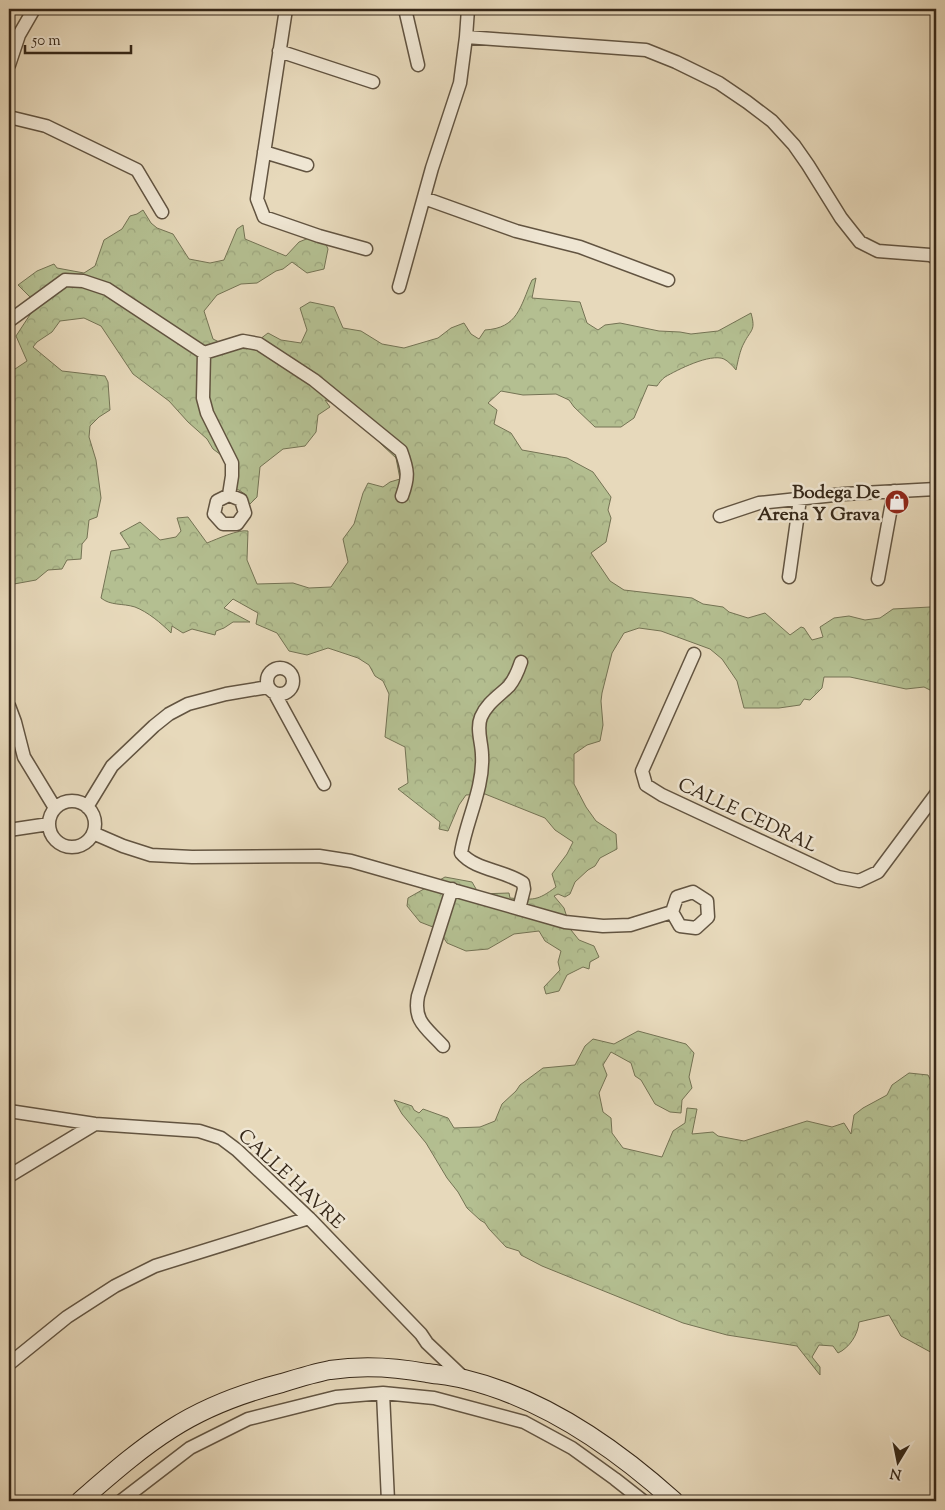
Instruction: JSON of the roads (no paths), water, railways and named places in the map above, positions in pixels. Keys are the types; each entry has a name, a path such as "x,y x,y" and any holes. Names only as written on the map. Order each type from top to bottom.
{"main road":[{"path":"80,1501 133,1456 172,1428 210,1407 251,1391 329,1370 369,1367 408,1370 465,1379 503,1391 543,1408 607,1446 674,1501"}],"street":[{"path":"9,65 19,35 34,9"},
{"path":"286,9 257,199 264,217 302,231 366,249"},
{"path":"405,9 418,64"},
{"path":"399,287 432,168 460,83 468,9"},
{"path":"466,37 646,50 676,62 719,83 772,122 799,151 842,218 860,242 878,251 930,255 936,258"},
{"path":"279,51 373,82"},
{"path":"9,117 46,126 137,170 162,212"},
{"path":"264,152 307,165"},
{"path":"424,198 516,231 580,247 668,280"},
{"path":"9,321 65,280 83,281 107,289 204,353"},
{"path":"204,353 243,341 259,344 314,380 401,451 407,467 408,480 402,496"},
{"path":"204,353 203,398 207,413 232,463 229,495"},
{"path":"720,516 759,503 936,489"},
{"path":"878,579 894,491"},
{"path":"789,578 800,499"},
{"name":"CALLE CEDRAL","path":"694,654 642,772 646,785 662,795 838,877 859,881 878,872 936,794"},
{"path":"519,909 524,890 523,883 500,872 468,861 461,853 481,776 480,718 489,703 510,685 517,675 521,662"},
{"path":"87,807 112,766 154,726 169,714 188,704 226,694 271,691 324,784"},
{"path":"9,706 24,757 56,808"},
{"path":"66,801 79,802 87,807 94,816 95,825 93,833 88,839 82,844 67,846 54,838 49,824 50,815 56,808 66,801"},
{"path":"9,830 49,824"},
{"path":"93,833 123,846 151,855 192,857 319,856 351,861 564,922 603,926 630,924 672,912"},
{"path":"443,1046 418,1018 416,1008 418,996 452,889"},
{"name":"CALLE HAVRE","path":"9,1111 95,1124 199,1130 221,1138 237,1150 309,1218 428,1343 465,1379"},
{"path":"9,1176 95,1124"},
{"path":"9,1364 67,1317 115,1286 147,1270 309,1218"},
{"path":"383,1393 388,1501"},
{"path":"121,1501 190,1448 248,1419 336,1397 383,1393 434,1398 524,1422 572,1448 615,1478 643,1501"}],"place":[{"name":"Bodega De Arena Y Grava","path":"897,502"}]}
